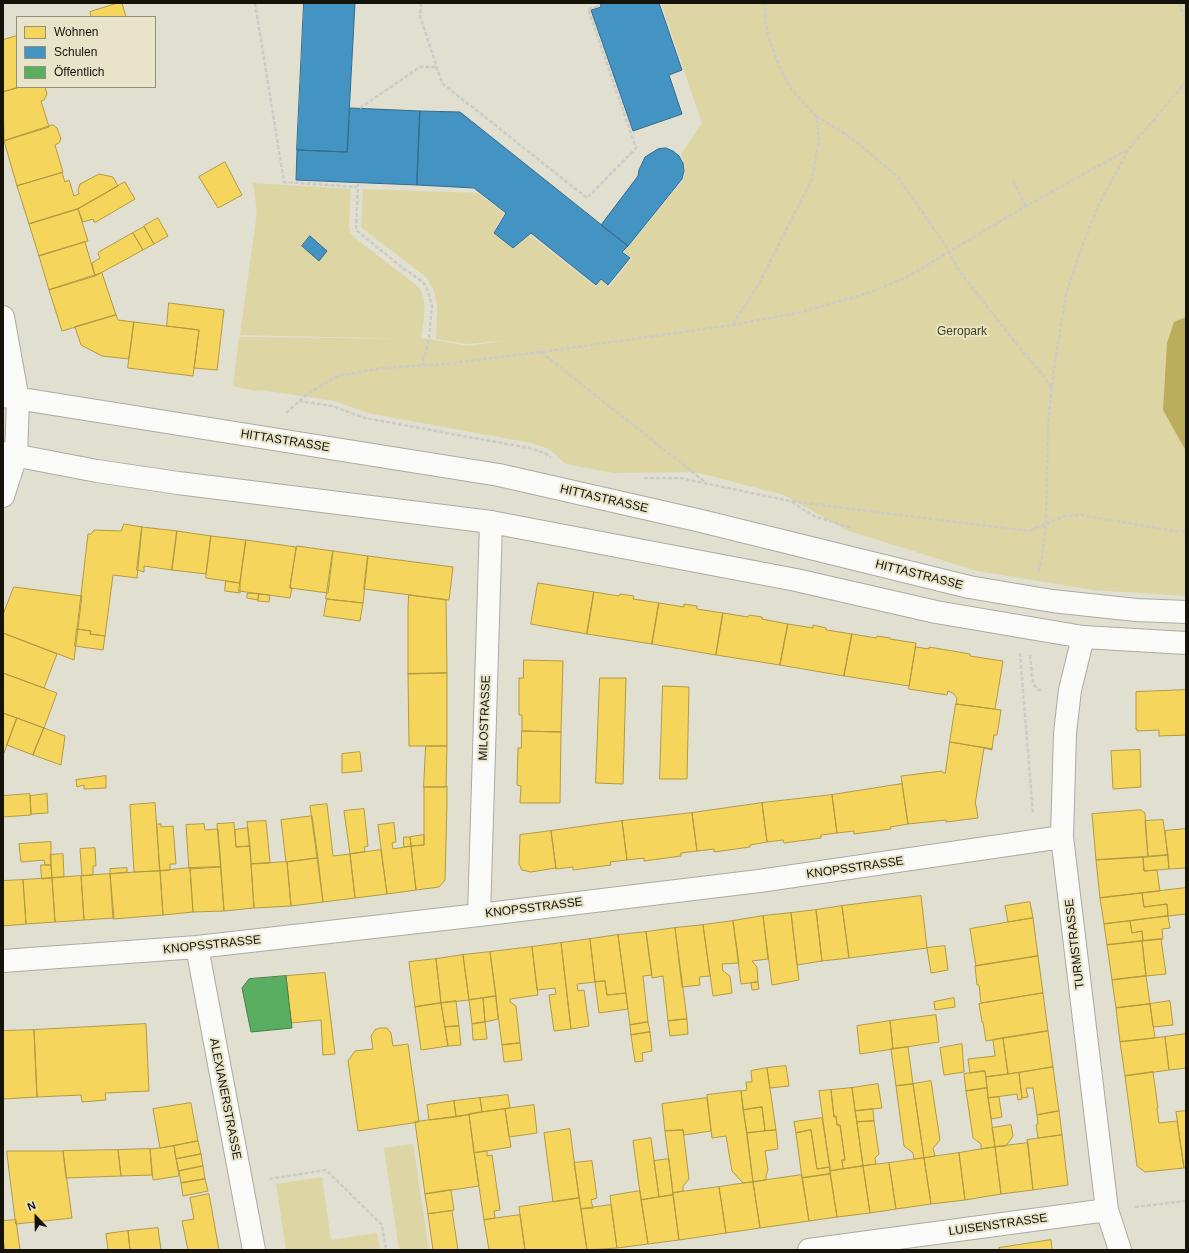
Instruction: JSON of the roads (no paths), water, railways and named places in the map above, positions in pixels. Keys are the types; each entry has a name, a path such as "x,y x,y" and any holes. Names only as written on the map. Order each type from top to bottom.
{"street":[{"path":"3,317 11,398 9,455 3,496"},
{"name":"HITTASTRASSE","path":"11,398 261,436 499,475 697,520 969,587 1052,601 1129,610 1186,612"},
{"path":"9,455 97,471 178,483 491,522 796,580 936,612 1083,637 1186,643"},
{"name":"MILOSTRASSE","path":"479,915 491,522"},
{"name":"TURMSTRASSE","path":"1083,637 1070,690 1065,733 1062,837 1107,1210 1120,1250"},
{"name":"KNOPSSTRASSE","path":"3,961 197,947 479,915 759,881 1062,837"},
{"name":"ALEXIANERSTRASSE","path":"197,947 254,1250"},
{"name":"LUISENSTRASSE","path":"809,1250 1107,1210"}],"park label":[{"name":"Geropark","path":"962,332"}]}
